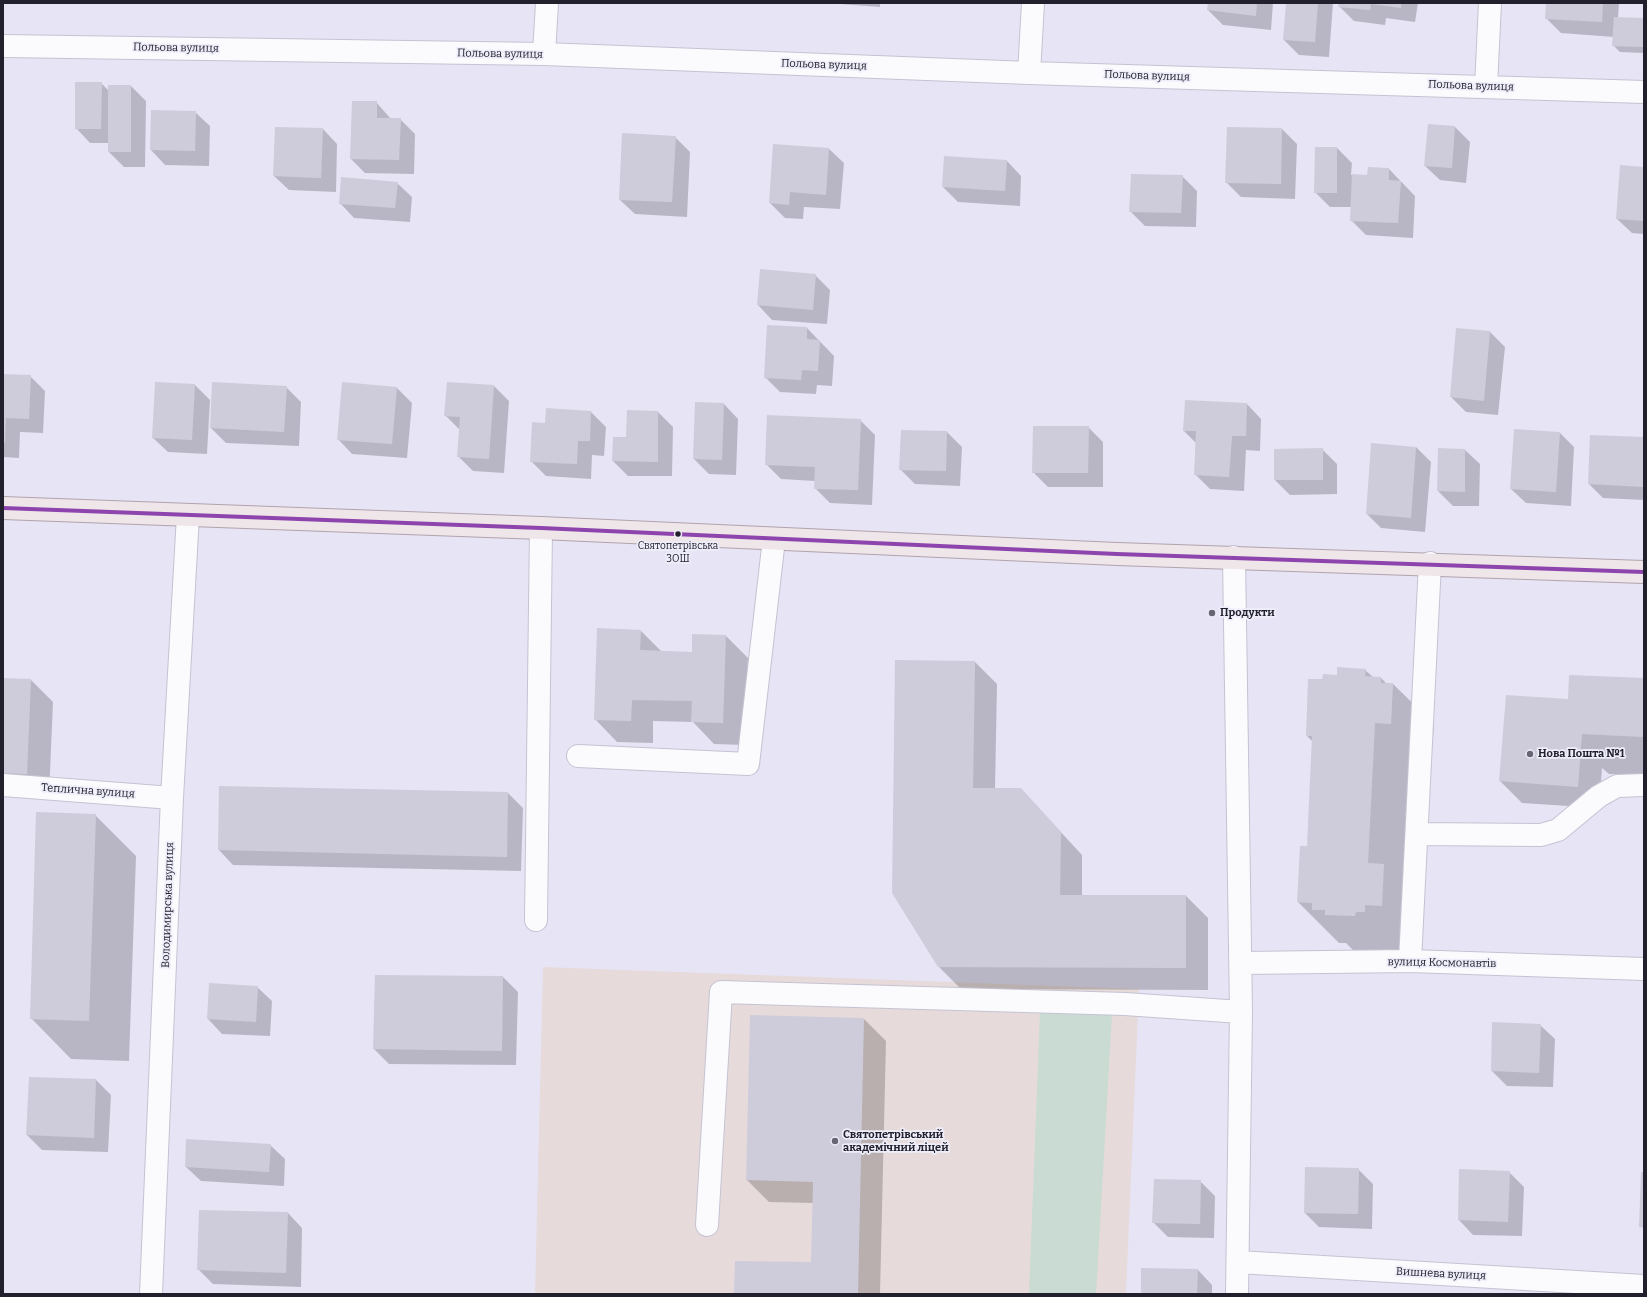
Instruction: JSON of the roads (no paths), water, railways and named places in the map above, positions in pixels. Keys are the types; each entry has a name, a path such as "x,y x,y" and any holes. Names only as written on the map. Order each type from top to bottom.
{"main road":[{"path":"3,508 541,528 1117,554 1430,563 1644,572"}],"street":[{"path":"544,54 547,3"},
{"path":"1029,73 1033,3"},
{"path":"1486,86 1490,3"},
{"name":"Польова вулиця","path":"3,46 544,54 1029,73 1644,92"},
{"name":"Володимирська вулиця","path":"151,1294 172,798 188,515"},
{"path":"536,920 541,528"},
{"path":"578,756 748,764 774,539"},
{"path":"1234,557 1241,963 1237,1294"},
{"path":"1410,961 1430,563"},
{"name":"Теплична вулиця","path":"3,785 172,798"},
{"path":"1417,834 1542,836 1558,830 1599,796 1617,786 1644,785"},
{"name":"вулиця Космонавтів","path":"1241,963 1410,961 1644,969"},
{"path":"707,1225 721,992 1117,1004 1241,1012"},
{"name":"Вишнева вулиця","path":"1238,1262 1644,1286"}],"place":[{"name":"Святопетрівська ЗОШ","path":"678,534"},
{"name":"Продукти","path":"1212,613"},
{"name":"Нова Пошта №1","path":"1530,754"},
{"name":"Святопетрівський академічний ліцей","path":"835,1141"}]}
